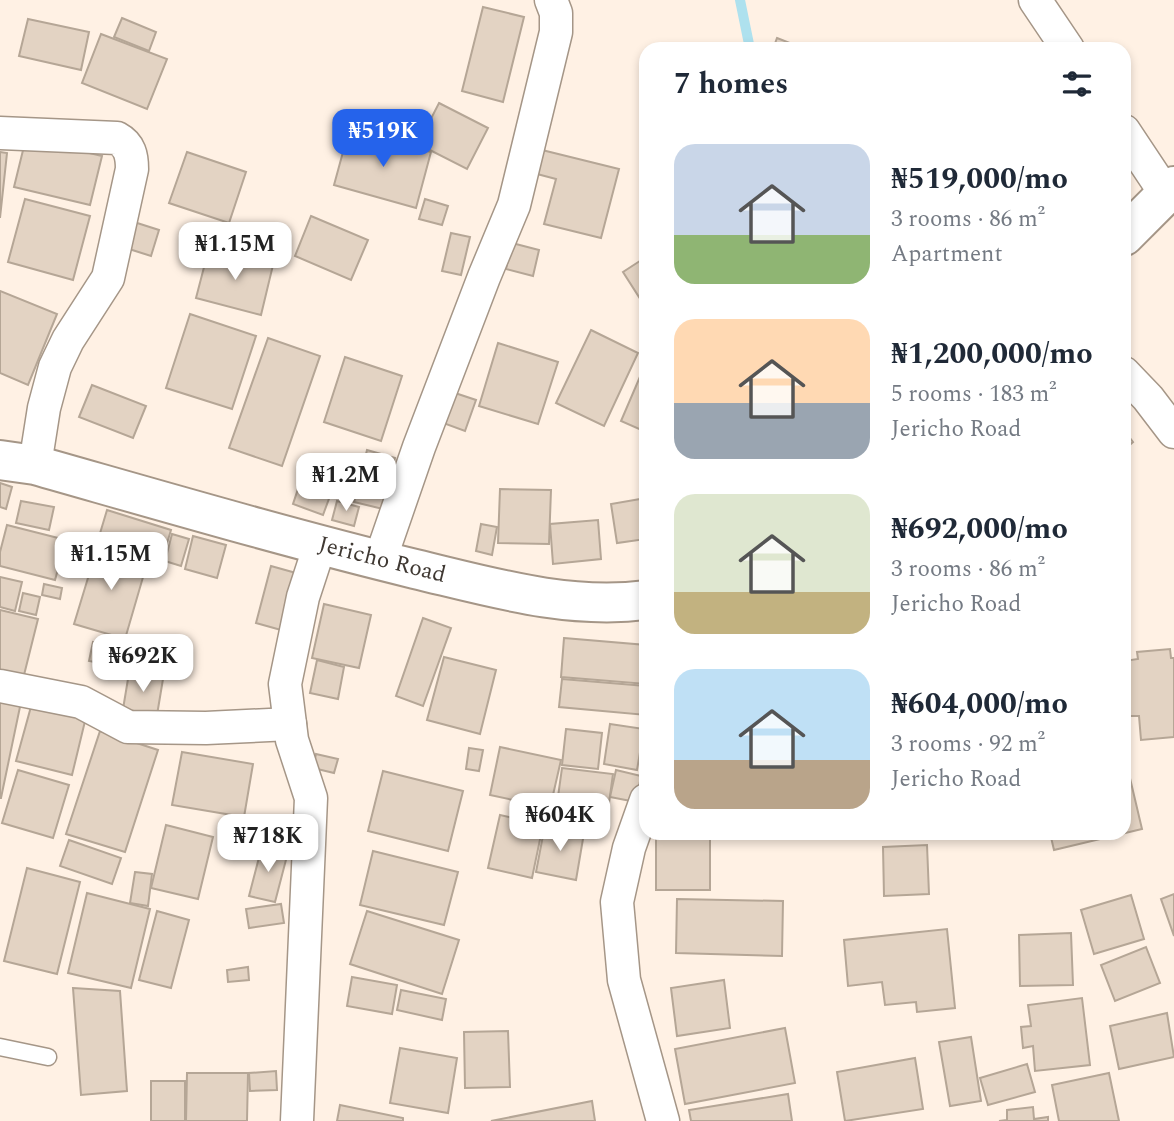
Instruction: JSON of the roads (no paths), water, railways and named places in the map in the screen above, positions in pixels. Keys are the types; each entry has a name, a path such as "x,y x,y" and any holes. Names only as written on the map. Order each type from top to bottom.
{"street":[{"path":"380,560 424,433 514,205 556,32 551,0"},
{"path":"1035,0 1063,42"},
{"path":"0,133 117,138 124,142 132,158 132,169 108,278 68,340 55,367 44,408 18,463"},
{"path":"1131,140 1170,190 1131,229"},
{"path":"1131,380 1174,432"},
{"name":"Jericho Road","path":"18,463 320,545 535,598 613,604 639,601"},
{"path":"297,1121 311,798 292,740 285,684 303,597 320,545"},
{"path":"0,686 81,702 128,727 206,728 289,724"},
{"path":"639,820 629,848 617,902 624,980 663,1121"}],"lane":[{"path":"0,1047 48,1057"}],"waterway":[{"path":"740,0 749,42"}]}
